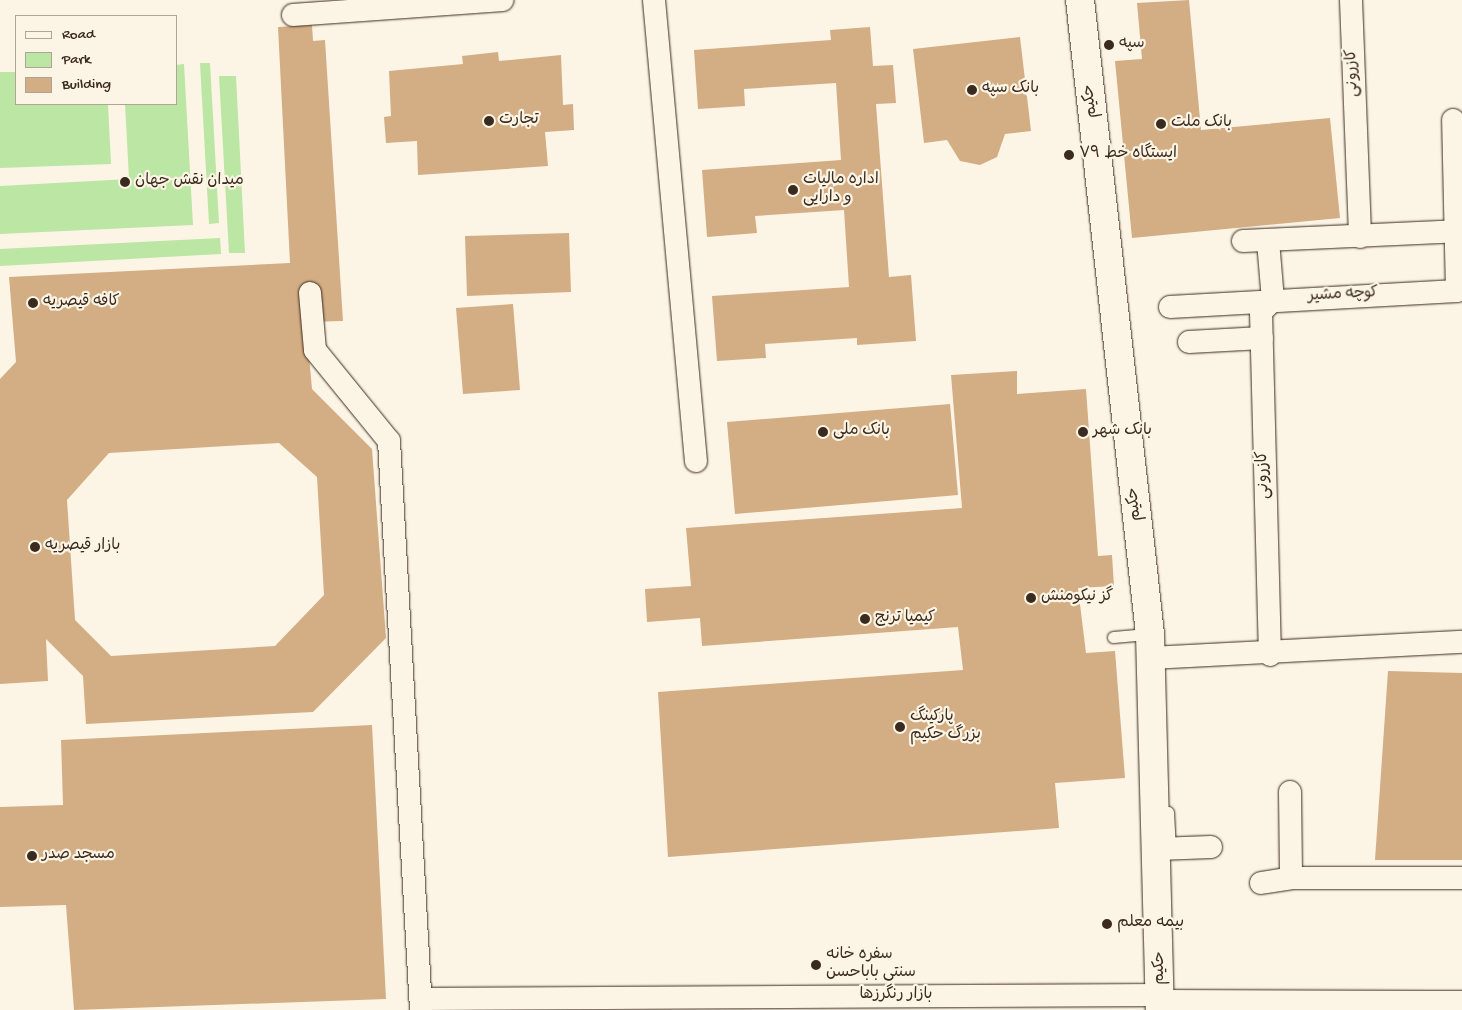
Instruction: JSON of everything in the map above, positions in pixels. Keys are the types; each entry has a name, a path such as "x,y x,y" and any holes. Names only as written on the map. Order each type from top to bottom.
{"main road":[{"name":"حکیم","path":"1080,0 1155,649 1164,849 1164,1003"}],"street":[{"path":"293,14 502,0"},
{"path":"654,0 696,461"},
{"name":"کازرونی","path":"1351,0 1360,237"},
{"path":"1243,241 1460,232 1453,120"},
{"name":"كوچه مشير","path":"1170,307 1457,291 1460,232"},
{"path":"1268,241 1273,300"},
{"path":"310,293 315,350 389,441 421,1004"},
{"name":"کازرونی","path":"1270,655 1261,312 1273,300"},
{"path":"1189,342 1262,338"},
{"path":"1155,649 1270,655 1462,642"},
{"path":"1290,792 1291,878"},
{"path":"1164,849 1211,847"},
{"path":"1261,884 1291,878 1462,878"},
{"name":"بازار رنگرزها","path":"421,1004 1462,1002"}],"lane":[{"name":"حکیم","path":"1093,0 1155,649"},
{"path":"1112,638 1155,649"}],"green space":[{"path":"200,63 210,63 219,223 209,224"},
{"path":"184,64 193,225 0,234 0,186 129,179 125,105 178,105 178,65"},
{"path":"0,72 15,72 15,105 108,105 111,164 0,168"},
{"path":"219,76 236,76 245,253 229,253"},
{"path":"220,238 221,254 0,266 0,249"}],"building":[{"name":"بانک ملت","path":"1189,0 1201,130 1330,118 1340,218 1132,238 1115,61 1142,59 1137,3"},
{"name":"بازار قیصریه","path":"312,25 313,41 325,40 343,321 306,322 312,389 372,449 386,638 313,712 86,724 83,676 46,639 48,681 0,684 0,379 16,362 9,277 290,263 278,27","holes":["279,443 317,477 324,595 275,646 111,656 75,620 67,500 109,453"]},
{"name":"اداره مالیات و دارایی","path":"870,27 873,66 893,65 896,103 876,104 889,277 911,275 916,341 857,345 857,338 765,344 766,358 717,361 712,296 849,287 844,210 755,216 757,233 707,237 702,170 841,160 836,83 744,89 745,106 698,109 694,50 831,40 830,30"},
{"name":"بانک سپه","path":"1020,37 1031,131 1005,134 997,157 980,165 960,161 947,140 924,143 913,49"},
{"path":"498,52 499,61 561,55 563,105 573,104 574,130 545,132 548,166 418,175 417,141 386,143 384,117 391,116 389,71 463,64 462,56"},
{"path":"569,233 571,292 467,296 465,236"},
{"path":"513,304 520,390 463,394 456,308"},
{"path":"1017,371 1017,394 1086,389 1098,556 1112,555 1114,586 1078,588 1086,653 1115,651 1125,778 1055,783 1059,828 668,857 658,692 963,670 958,627 702,646 700,618 647,622 645,589 691,586 686,528 962,508 951,375"},
{"path":"950,404 958,495 735,514 727,422"},
{"path":"1388,671 1462,673 1462,860 1375,860"},
{"path":"372,725 386,999 74,1010 66,905 0,907 0,807 63,805 61,740"}],"place":[{"name":"سپه","path":"1109,45"},
{"name":"بانک سپه","path":"972,90"},
{"name":"تجارت","path":"489,121"},
{"name":"بانک ملت","path":"1161,124"},
{"name":"ایستگاه خط ۷۹","path":"1069,155"},
{"name":"میدان نقش جهان","path":"125,182"},
{"name":"اداره مالیات و دارایی","path":"793,190"},
{"name":"کافه قیصریه","path":"33,303"},
{"name":"بانک ملی","path":"823,432"},
{"name":"بانک شهر","path":"1083,432"},
{"name":"بازار قیصریه","path":"35,547"},
{"name":"گز نیکومنش","path":"1031,598"},
{"name":"کیمیا ترنج","path":"865,619"},
{"name":"پارکینگ بزرگ حکیم","path":"900,727"},
{"name":"مسجد صدر","path":"32,856"},
{"name":"بیمه معلم","path":"1107,924"},
{"name":"سفره خانه سنتی باباحسن","path":"816,965"}]}
